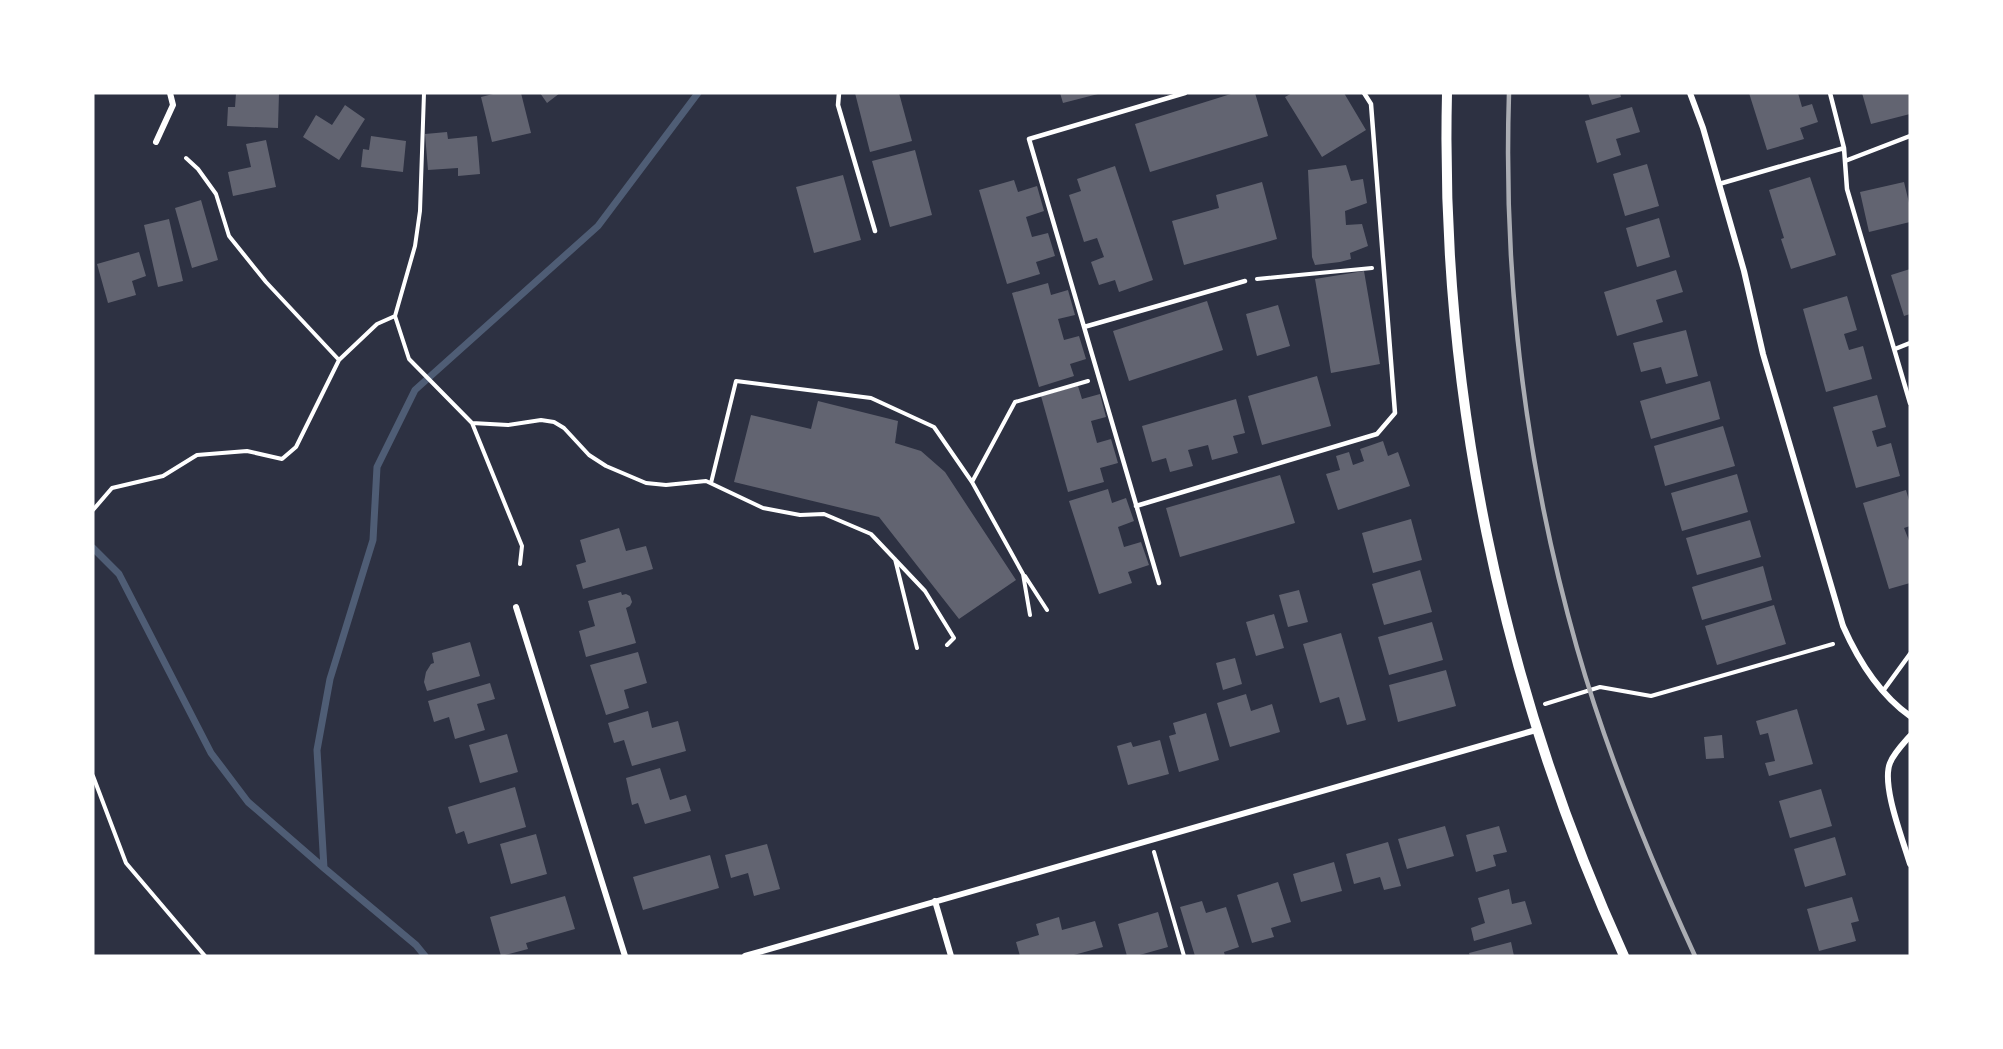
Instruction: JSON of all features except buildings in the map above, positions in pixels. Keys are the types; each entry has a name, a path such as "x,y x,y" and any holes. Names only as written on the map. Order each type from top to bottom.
{"street":[{"path":"156,142 173,105 170,93"},
{"path":"1447,93 1446,175 1450,259 1462,388 1487,534 1536,730 1570,828 1624,956"},
{"path":"1690,93 1744,271 1763,354 1843,626 1857,655 1883,691 1910,716"},
{"path":"516,607 624,956"},
{"path":"745,956 1536,730"},
{"path":"1910,736 1890,761 1887,772 1891,799 1910,864"},
{"path":"935,901 951,956"}],"lane":[{"path":"839,93 838,105 875,231"},
{"path":"1159,583 1029,139 1185,93"},
{"path":"1136,506 1377,434 1395,413 1371,104 1364,93"},
{"path":"1830,93 1844,148 1847,189 1910,403"},
{"path":"1845,160 1910,136"},
{"path":"1719,184 1844,148"},
{"path":"1084,327 1245,281"},
{"path":"1895,349 1910,343"},
{"path":"1883,691 1910,654"}],"path":[{"path":"424,93 420,211 415,246 395,316 408,359 472,423 522,546 520,564"},
{"path":"186,158 198,169 216,194 229,236 266,282 339,360"},
{"path":"1245,281 1284,275 1384,267"},
{"path":"93,510 112,488 163,476 197,454 247,451 282,459 296,447 339,360 377,324 395,316"},
{"path":"972,482 1015,402 1099,378"},
{"path":"711,483 736,381 871,398 934,427 972,482 1023,574 1047,610"},
{"path":"472,423 508,425 541,420 554,422 564,428 589,455 606,466 646,483 666,485 706,481 763,508 800,515 824,514 871,534 925,591 954,638 947,645"},
{"path":"895,557 917,648"},
{"path":"1023,574 1030,615"},
{"path":"1545,704 1600,687 1651,696 1833,644"},
{"path":"93,776 126,863 205,956"},
{"path":"1154,852 1184,956"}],"waterway":[{"path":"425,956 416,945 324,868 317,750 330,679 373,540 377,467 415,390 598,226 698,93"},
{"path":"93,548 119,574 211,753 248,802 324,868"}],"railway":[{"path":"1509,93 1508,163 1514,303 1531,442 1544,512 1577,648 1615,766 1645,843 1695,956"}]}
